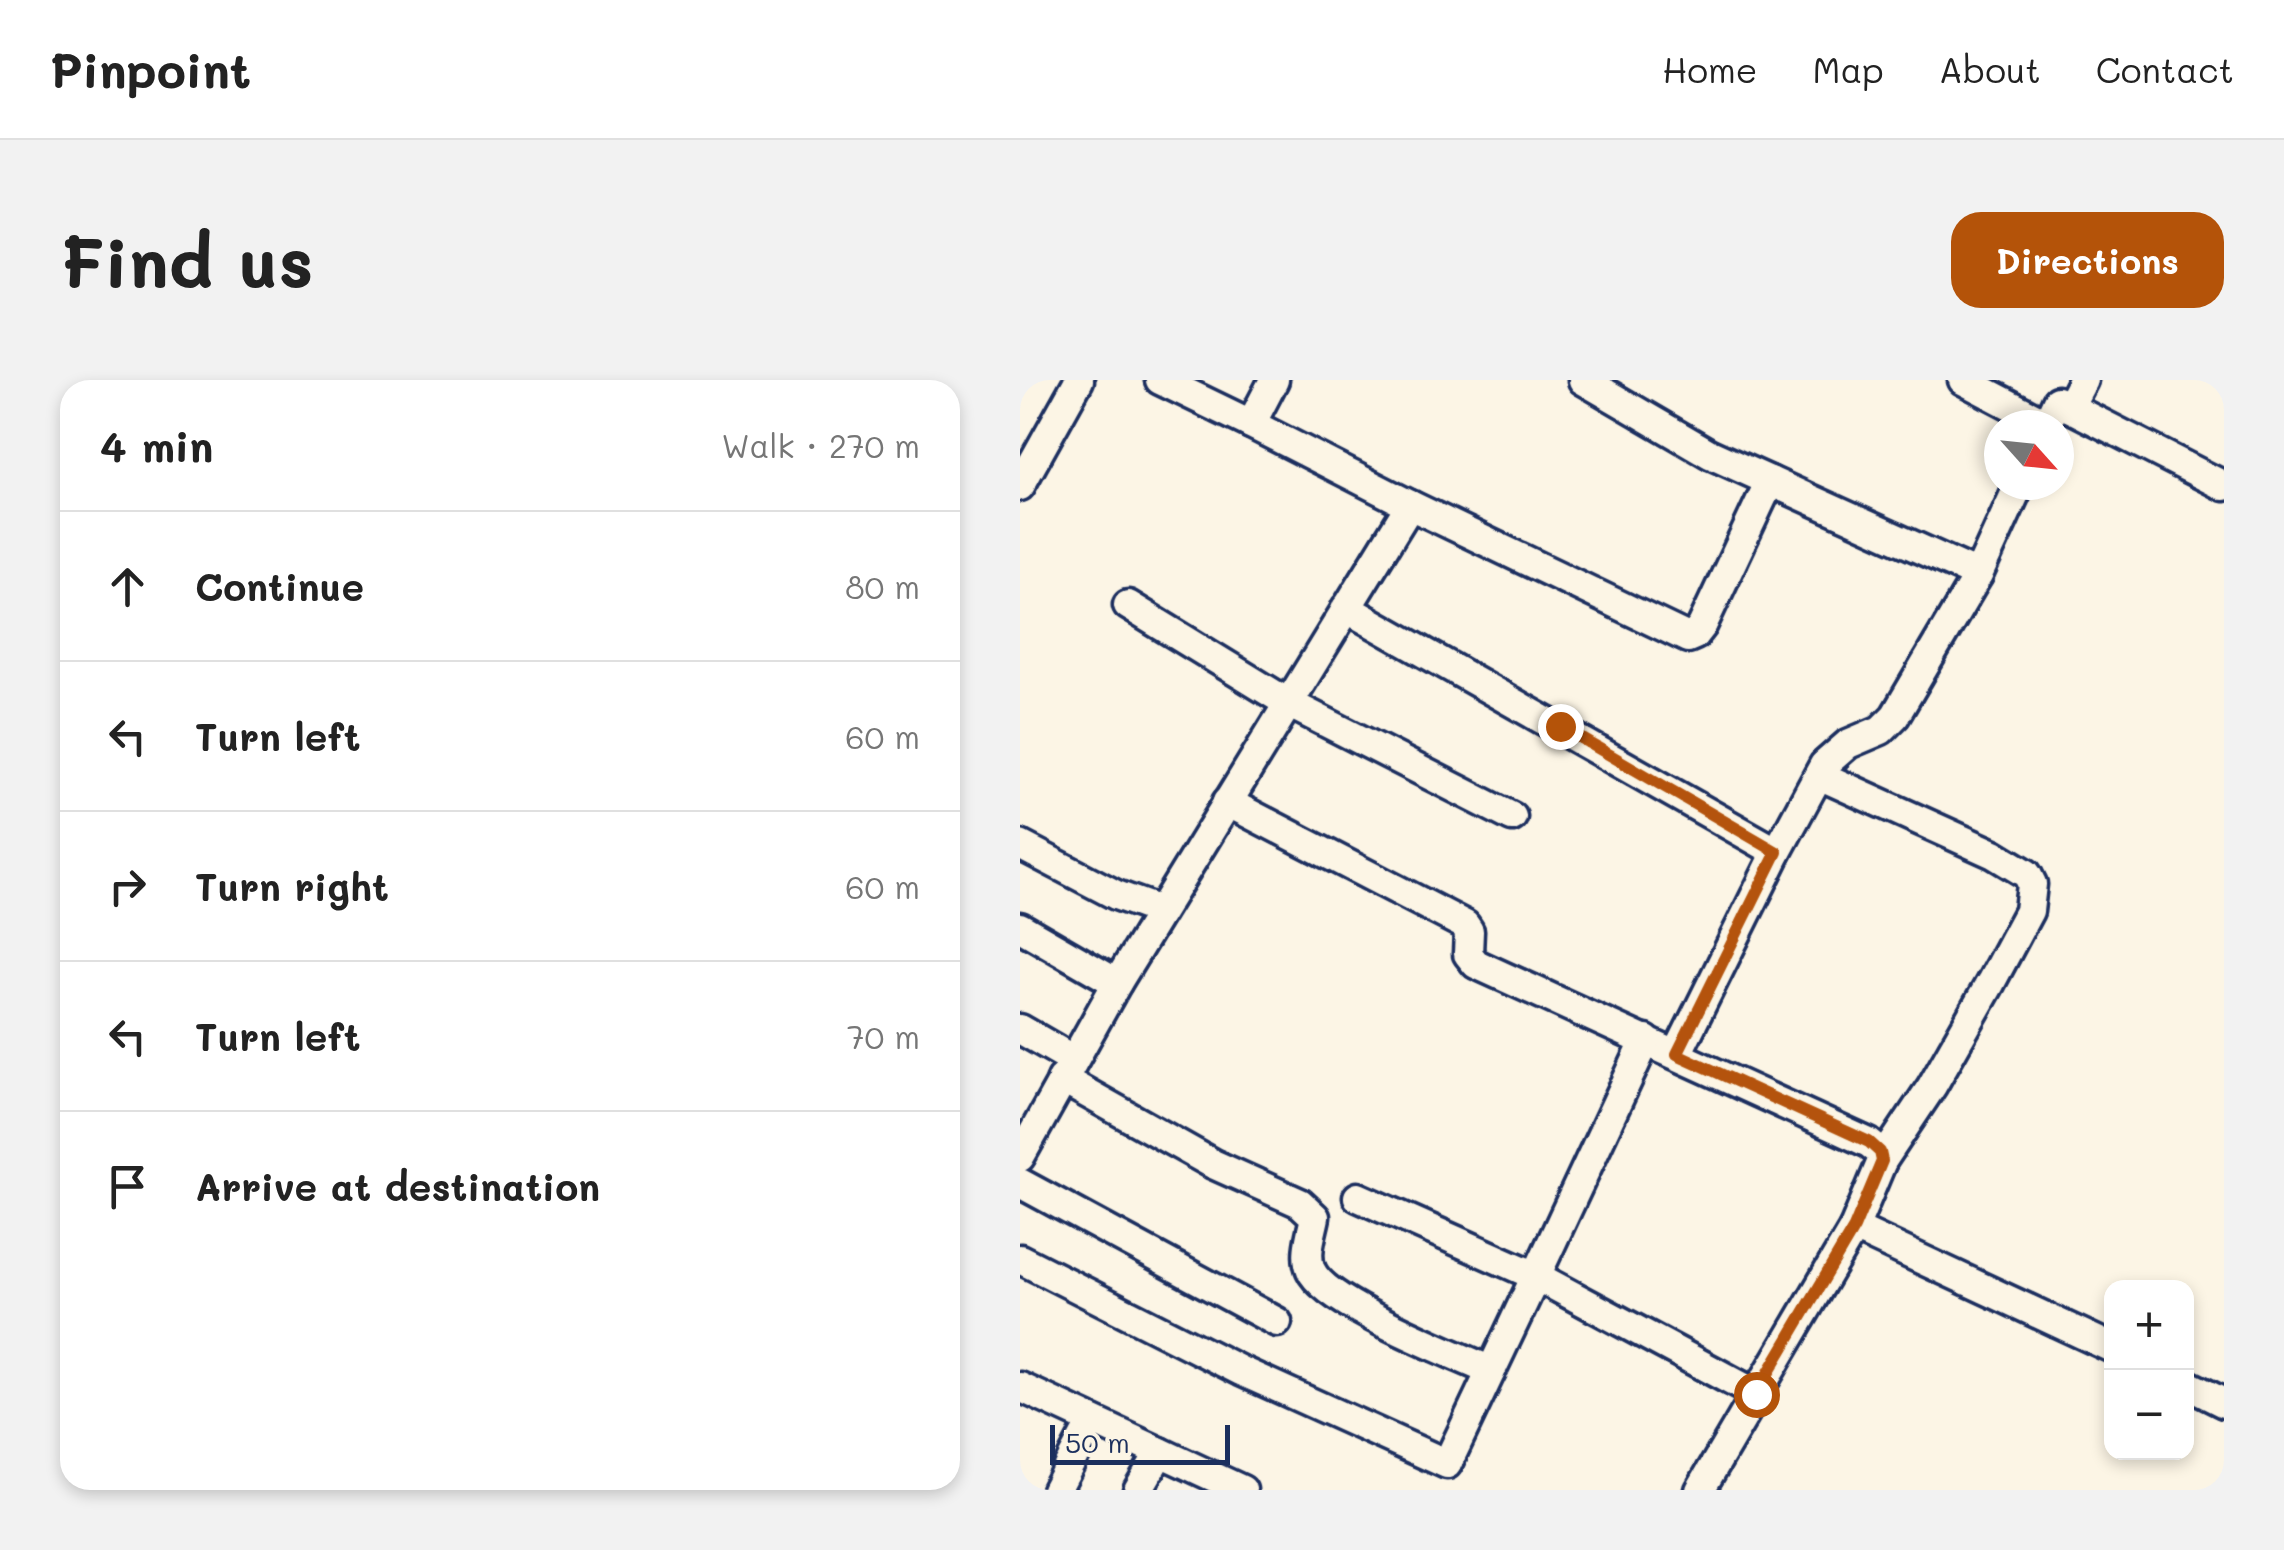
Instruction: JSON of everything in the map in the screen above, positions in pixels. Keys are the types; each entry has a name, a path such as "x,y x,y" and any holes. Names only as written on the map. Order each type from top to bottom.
{"street":[{"path":"1020,486 1028,451 1079,380"},
{"path":"1160,380 1688,638 1702,626 1770,481"},
{"path":"1252,424 1274,380"},
{"path":"1583,380 1710,454 1978,576"},
{"path":"1964,380 2033,410"},
{"path":"2061,410 2083,380"},
{"path":"2074,427 2224,486"},
{"path":"1677,1054 1819,775 1836,753 1881,730 1895,716 1978,576 2012,500"},
{"path":"1020,1158 1160,910 1410,505"},
{"path":"1128,604 1288,703 1512,817"},
{"path":"1346,608 1777,852"},
{"path":"1700,1490 1854,1228 1882,1161 1932,1086 2029,911 2032,884 2027,874 2003,858 1819,775"},
{"path":"1226,802 1465,925 1469,931 1468,954 1476,964 1869,1142 1880,1152 1882,1161"},
{"path":"1020,845 1100,887 1160,910"},
{"path":"1020,927 1117,983"},
{"path":"1020,1029 1067,1069 1213,1164 1300,1202 1315,1216 1308,1256 1321,1286 1361,1310 1491,1371"},
{"path":"1020,1259 1445,1477 1646,1040"},
{"path":"1020,1183 1277,1322"},
{"path":"1358,1196 1536,1276 1756,1394"},
{"path":"1854,1228 2104,1344"},
{"path":"1020,1387 1242,1490"},
{"path":"2194,1388 2224,1402"},
{"path":"1056,1490 1092,1421"},
{"path":"1138,1490 1160,1452"}],"route":[{"path":"1560,726 1777,852 1677,1054 1869,1142 1880,1152 1882,1161 1854,1228 1756,1394"}]}
